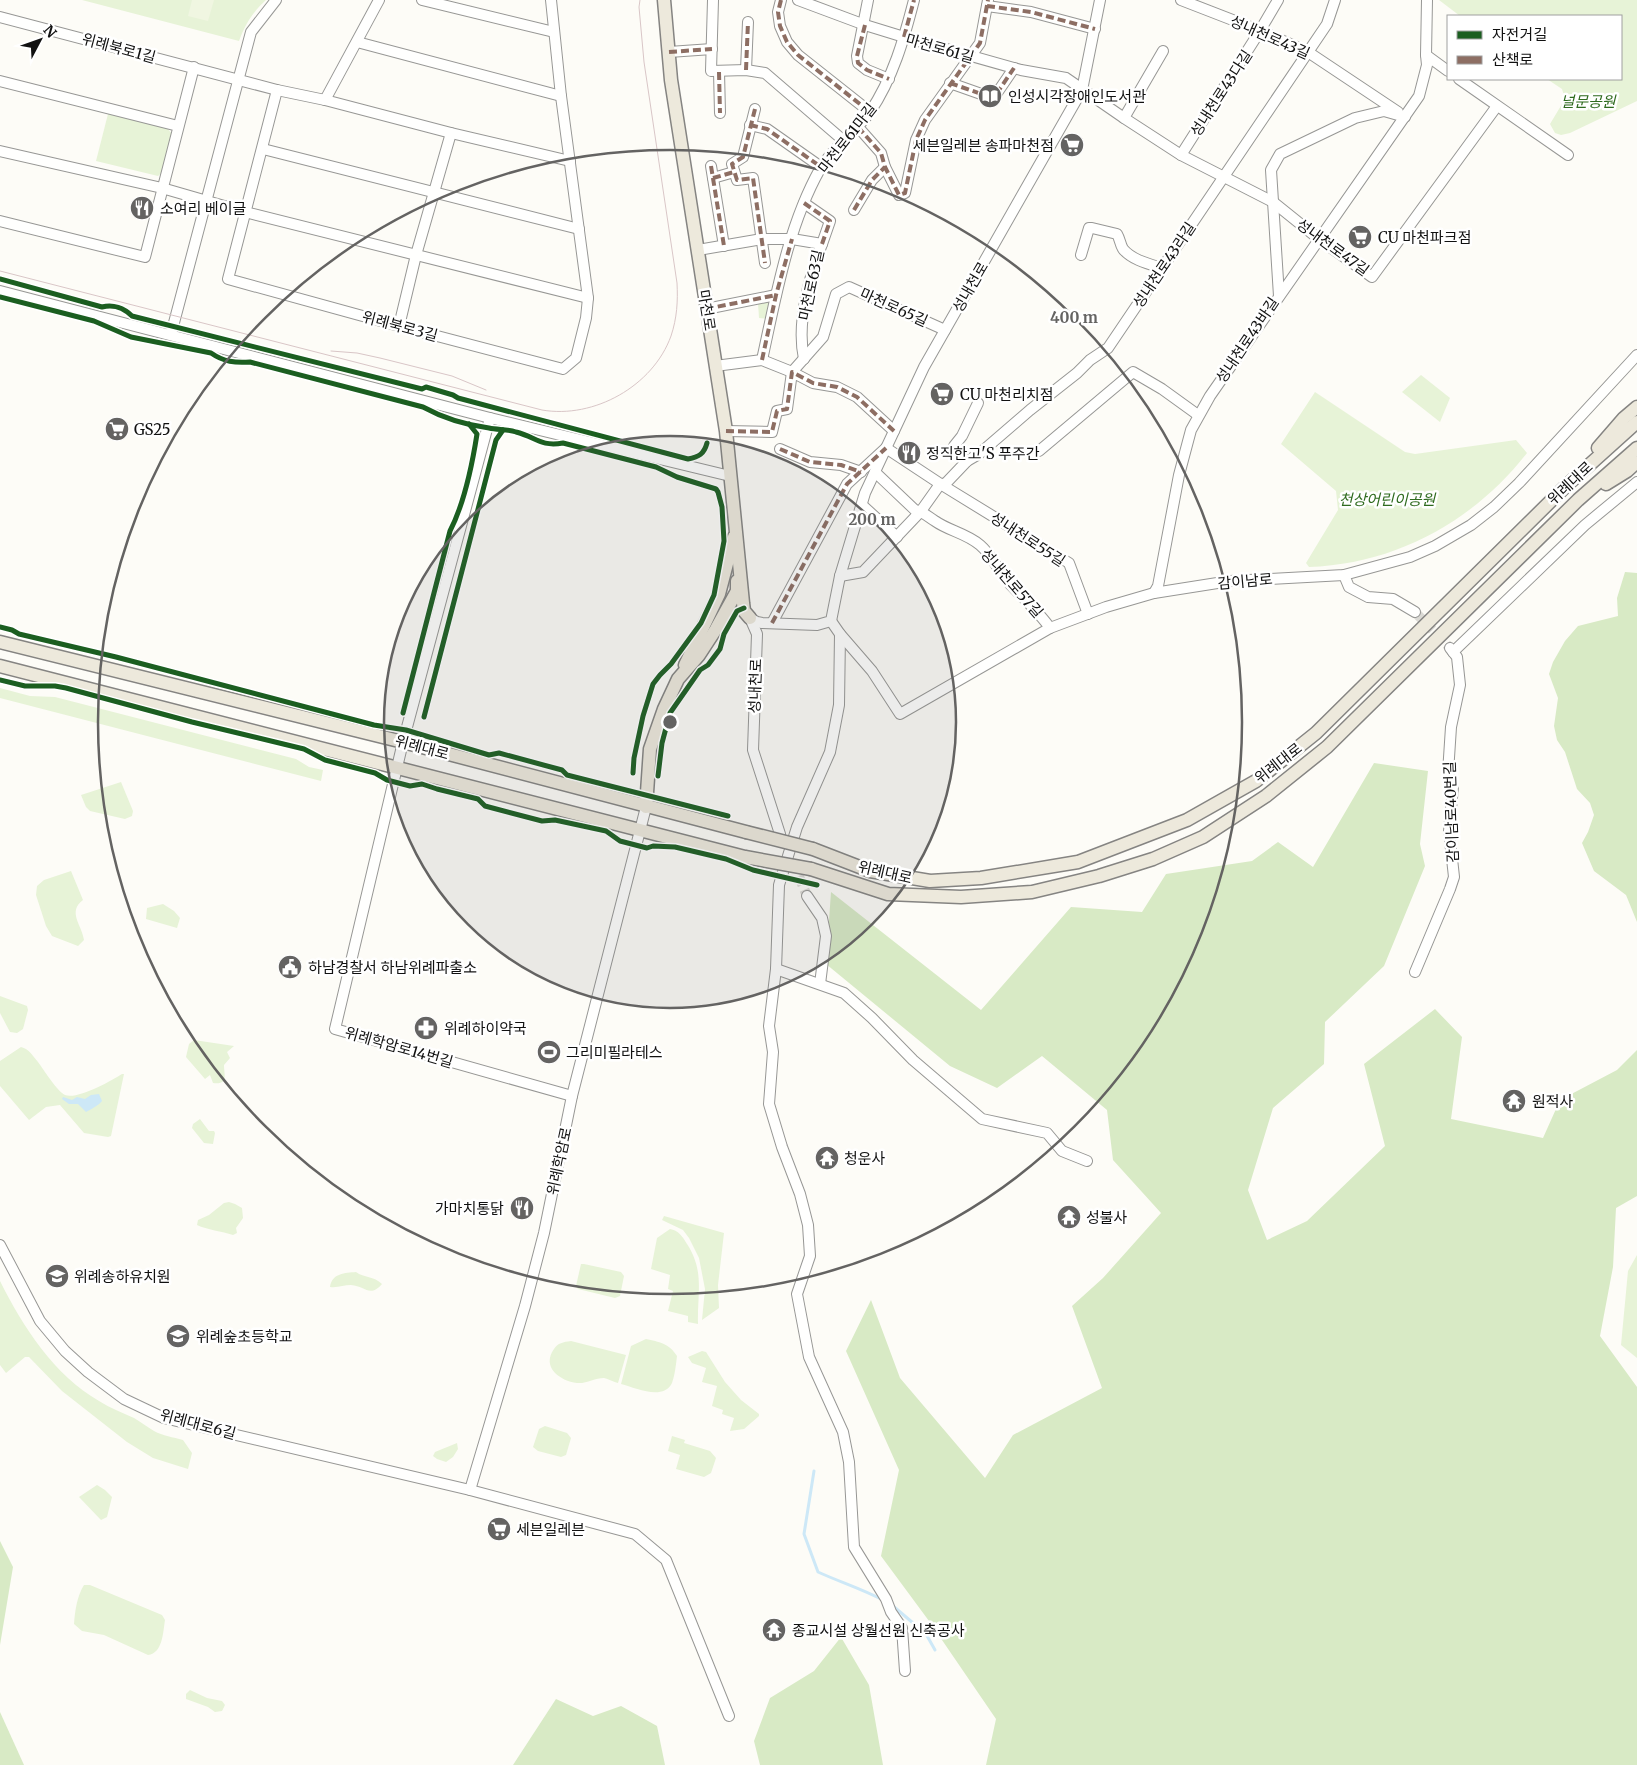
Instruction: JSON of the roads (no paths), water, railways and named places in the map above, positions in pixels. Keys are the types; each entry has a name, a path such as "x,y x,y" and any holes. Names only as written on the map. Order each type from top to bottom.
{"main road":[{"name":"마천로","path":"664,0 671,80 726,431 744,611 750,618"},
{"path":"1567,485 1624,418 1637,406"},
{"name":"위례대로","path":"0,642 403,742 646,807 813,849 870,871 930,881 982,878 1078,862 1186,820 1256,781 1316,733 1567,485 1637,422"},
{"name":"위례대로","path":"0,666 398,767 640,831 745,857 811,869 888,894 962,896 1032,892 1099,876 1153,860 1203,837 1266,796 1327,747 1578,500 1637,448"},
{"path":"1578,500 1627,471 1637,462"},
{"path":"646,807 650,749 664,709 719,594 736,532"},
{"path":"678,679 700,655 716,630 736,591 738,555"}],"street":[{"path":"171,334 251,32 276,0"},
{"path":"325,100 379,0"},
{"path":"422,0 554,32"},
{"name":"위례북로3길","path":"245,212 228,279 563,369 576,358 586,318 588,298 561,96 551,0"},
{"path":"713,0 711,71 746,70 765,73 844,141"},
{"path":"781,0 778,12 780,26 787,42 798,55 870,112"},
{"name":"마천로61길","path":"798,0 904,38 1014,68 1066,78 1082,90"},
{"path":"868,0 865,25 857,56 858,64 889,79"},
{"name":"마천로61마길","path":"762,360 776,296 798,216 821,167 870,112 889,79 904,38 914,0"},
{"name":"성내천로","path":"831,620 840,576 866,493 924,367 1082,90 1100,0"},
{"name":"성내천로43길","path":"1181,0 1261,31 1308,52 1405,117"},
{"name":"성내천로43다길","path":"1182,156 1261,31 1278,0"},
{"name":"성내천로43라길","path":"942,485 967,461 979,454 1090,360 1108,348 1327,24 1335,0"},
{"path":"1279,296 1419,96 1427,64 1427,0"},
{"path":"858,127 881,153 885,167 899,194 905,192 916,140 925,120 980,43 988,3 1031,12 1094,29"},
{"name":"위례북로1길","path":"0,17 239,80"},
{"path":"746,70 748,22"},
{"path":"357,42 561,96"},
{"path":"669,52 712,49"},
{"path":"1124,118 1163,51"},
{"path":"1426,55 1447,70"},
{"path":"0,221 145,257 194,67"},
{"path":"950,83 984,95 997,92 1014,68"},
{"path":"719,72 720,113"},
{"path":"239,80 570,161"},
{"path":"1460,80 1568,155"},
{"path":"0,81 178,126"},
{"path":"245,212 277,90"},
{"name":"성내천로47길","path":"1082,90 1182,156 1272,202 1372,278 1497,106"},
{"path":"755,109 743,156 732,164 737,180 753,178 765,263"},
{"name":"성내천로43바길","path":"1154,593 1158,586 1178,475 1191,430 1210,396 1279,296 1271,170 1280,154 1355,118 1384,112 1405,117"},
{"path":"750,125 767,129 821,167"},
{"path":"399,326 416,255 451,133"},
{"path":"263,149 579,229"},
{"path":"0,151 162,188 245,212 588,298"},
{"path":"711,166 724,246"},
{"path":"854,210 872,180 885,167"},
{"path":"713,178 734,172"},
{"path":"804,203 830,221 822,244"},
{"path":"1081,255 1087,232 1089,228 1092,228 1117,234 1121,245 1128,254 1144,263 1162,268"},
{"name":"마천로63길","path":"698,250 762,239 792,239 822,244 810,274 800,335 804,358"},
{"name":"마천로65길","path":"792,372 823,337 836,294 849,287 945,330"},
{"path":"0,291 490,418 730,476"},
{"path":"706,309 776,296"},
{"name":"감이남로","path":"840,634 872,671 900,714 1050,628 1154,593 1230,581 1344,574 1410,557 1454,537 1471,525 1519,483 1637,355"},
{"path":"715,366 762,360 813,383 836,387 857,397 894,431"},
{"path":"726,431 772,432 777,411 787,409 792,372"},
{"path":"1040,451 1133,372 1147,379 1198,416"},
{"path":"967,461 955,450 954,446 962,436 978,403"},
{"name":"위례학암로14번길","path":"490,418 403,742 336,1030 572,1096"},
{"path":"772,623 847,484 886,448"},
{"name":"성내천로55길","path":"886,448 1068,563 1088,614"},
{"path":"780,449 810,462 841,465 860,472"},
{"name":"성내천로57길","path":"875,472 915,510 921,511 935,522 966,535 979,544 992,557 1007,580 1042,616 1050,628"},
{"name":"감이남로40번길","path":"1415,972 1454,877 1449,831 1453,787 1448,773 1451,727 1460,685 1457,657 1451,650 1584,525 1637,482"},
{"path":"840,576 863,572 921,511 938,487 942,485"},
{"path":"862,506 897,537"},
{"path":"1344,574 1349,587 1368,597 1393,599 1415,612"},
{"path":"750,618 756,622 817,625 831,620 840,634 839,705 830,752 797,827 779,885 776,970 769,1026 773,1052 769,1104 782,1147 800,1194 808,1225 810,1256 797,1294 809,1358 843,1432 851,1484 854,1547 886,1599 890,1612 902,1628 905,1671"},
{"name":"성내천로","path":"750,618 757,634 753,750 780,834"},
{"name":"위례학암로","path":"470,1490 536,1265 572,1096 646,807"},
{"path":"808,896 822,918 826,936 820,984"},
{"path":"776,970 844,993 872,1018 913,1060 982,1119 1047,1133 1062,1151 1087,1161"},
{"name":"위례대로6길","path":"0,1245 40,1321 65,1351 88,1372 124,1399 164,1418 470,1490 635,1534 652,1546 666,1560 675,1577 730,1716"}],"water":[{"path":"99,1094 102,1101 86,1112 78,1104 69,1104 62,1099 63,1097 72,1100 77,1097 85,1099 91,1095"}],"waterway":[{"path":"814,1471 804,1534 818,1572 883,1600"},
{"path":"893,1606 926,1634 935,1650"}],"tunnel":[{"path":"1415,612 1450,648"},
{"path":"793,862 807,896"}],"tram line":[{"path":"0,271 542,410 582,409 601,404 636,384 651,370 671,336 677,310 677,283 644,62 640,0"},
{"path":"331,351 357,353 452,376 486,390"}],"place":[{"name":"인성시각장애인도서관","path":"990,96"},
{"name":"세븐일레븐 송파마천점","path":"1072,145"},
{"name":"소여리 베이글","path":"142,208"},
{"name":"CU 마천파크점","path":"1360,237"},
{"name":"CU 마천리치점","path":"942,394"},
{"name":"GS25","path":"117,429"},
{"name":"정직한고'S 푸주간","path":"909,453"},
{"name":"하남경찰서 하남위례파출소","path":"290,967"},
{"name":"위례하이약국","path":"426,1028"},
{"name":"그리미필라테스","path":"549,1052"},
{"name":"원적사","path":"1514,1101"},
{"name":"청운사","path":"827,1158"},
{"name":"가마치통닭","path":"522,1208"},
{"name":"성불사","path":"1069,1217"},
{"name":"위례송하유치원","path":"57,1276"},
{"name":"위례숲초등학교","path":"178,1336"},
{"name":"세븐일레븐","path":"499,1529"},
{"name":"종교시설 상월선원 신축공사","path":"774,1630"}],"park label":[{"name":"널문공원","path":"1588,101"},
{"name":"천상어린이공원","path":"1387,499"}]}
